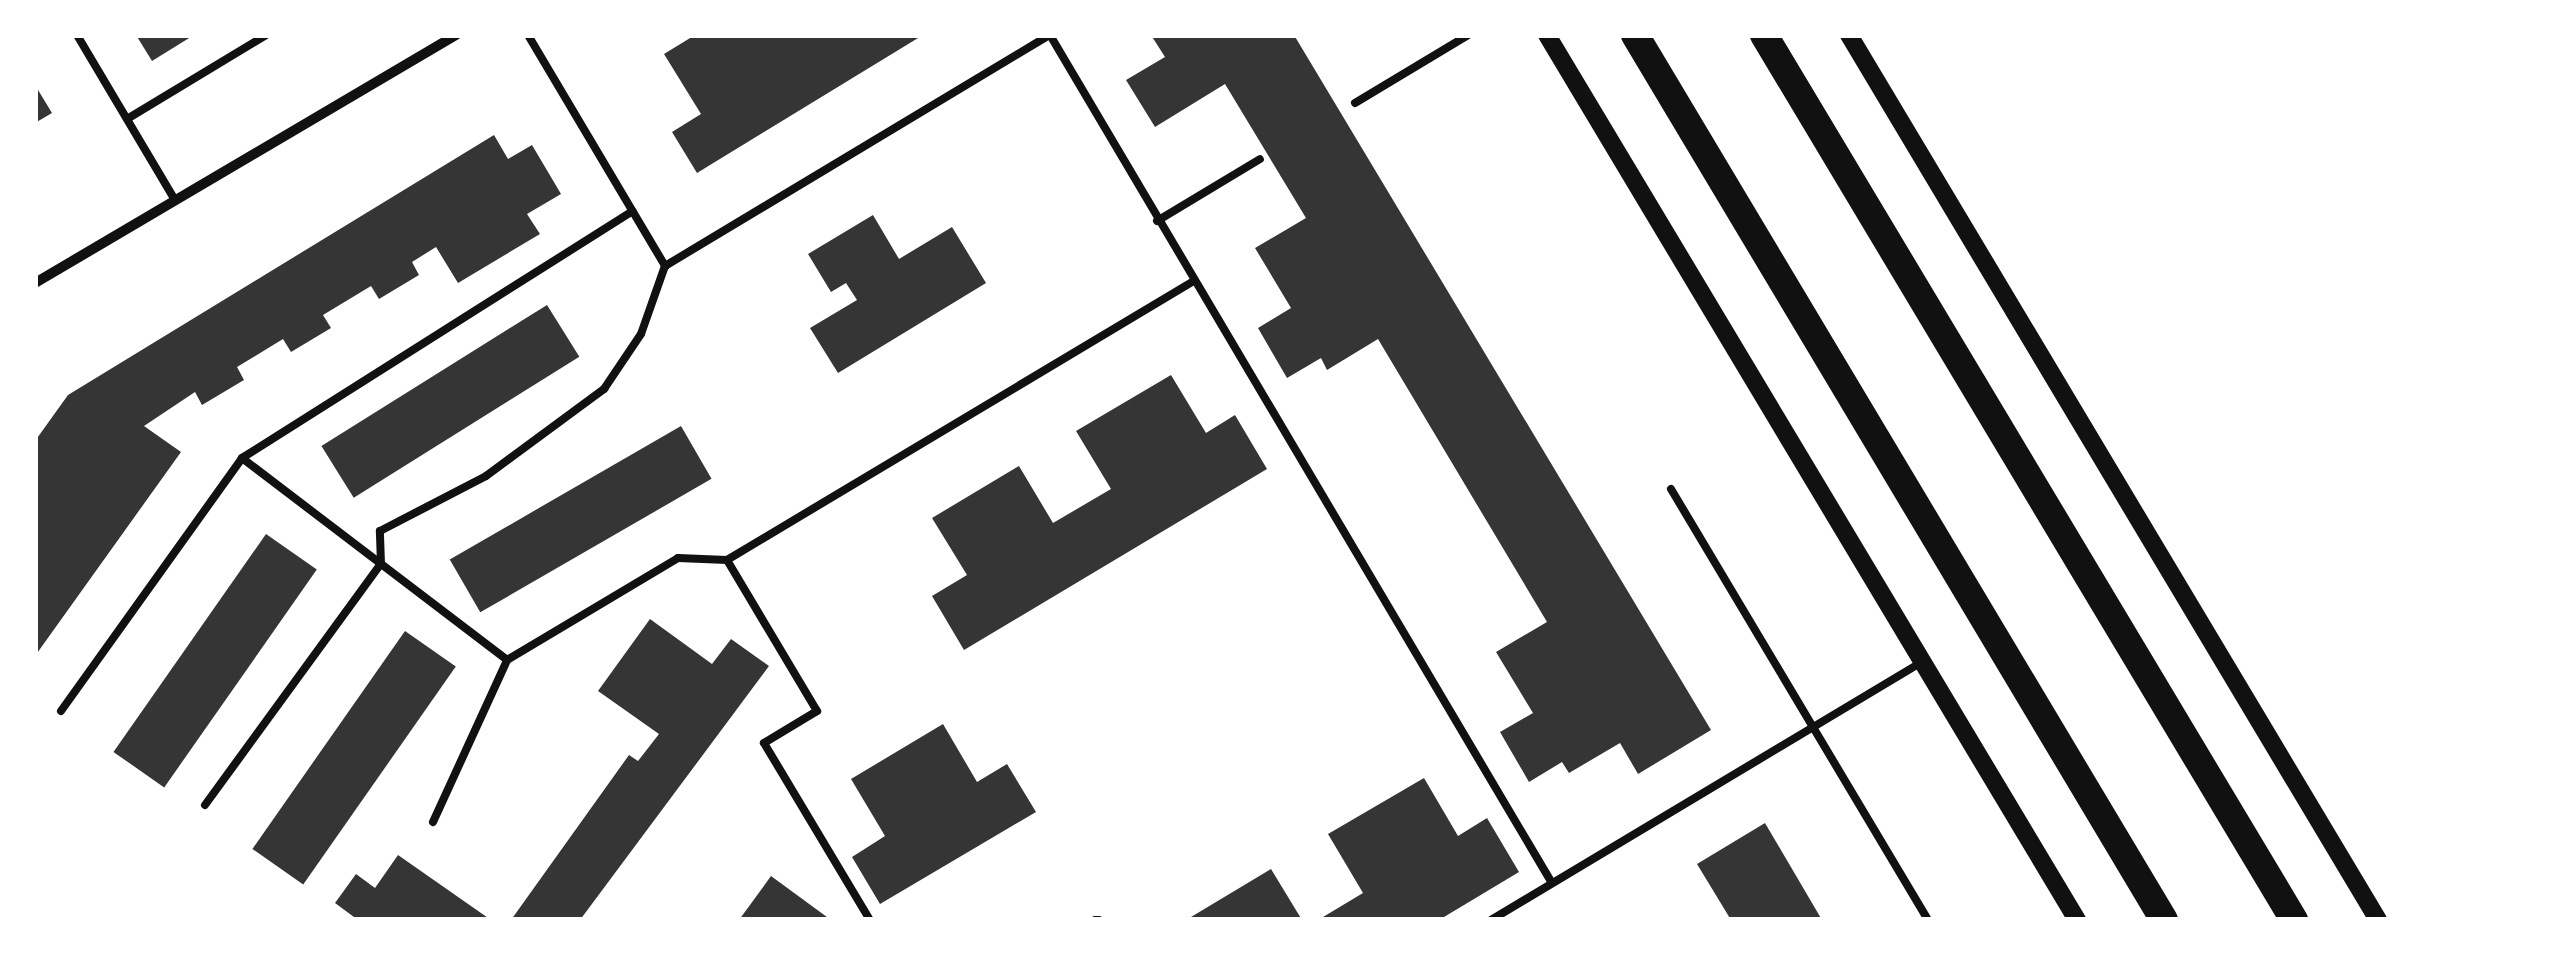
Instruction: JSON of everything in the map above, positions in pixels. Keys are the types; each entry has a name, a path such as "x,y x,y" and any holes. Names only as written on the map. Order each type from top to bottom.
{"highway":[{"path":"1635,35 2164,920"},
{"path":"1764,35 2294,920"}],"street":[{"path":"35,283 456,35"},
{"path":"1547,35 2077,920"},
{"path":"1849,35 2378,920"}],"lane":[{"path":"76,35 176,200"},
{"path":"127,119 266,35"},
{"path":"528,35 665,266"},
{"path":"206,804 382,564 380,531 486,476 604,389 642,334 665,266 1049,35 1192,282 1552,883"},
{"path":"1355,103 1468,35"},
{"path":"1156,221 1260,160"},
{"path":"60,712 242,458 632,211"},
{"path":"433,822 507,660 678,558 728,560 1192,282"},
{"path":"242,458 507,660"},
{"path":"1671,489 1928,920"},
{"path":"728,560 817,711 764,743 870,920"},
{"path":"1490,920 1922,662"}],"building":[{"path":"136,35 194,35 152,61"},
{"path":"695,35 923,35 697,173 672,132 701,114 664,54"},
{"path":"1151,35 1294,35 1711,730 1638,774 1620,743 1569,773 1562,762 1529,782 1500,732 1533,713 1496,652 1547,622 1378,339 1327,370 1321,358 1287,378 1258,328 1291,308 1255,248 1306,218 1225,84 1155,127 1126,80 1165,57"},
{"path":"35,85 52,113 35,123"},
{"path":"494,135 508,159 532,145 561,194 527,214 540,234 458,283 436,247 412,262 419,275 379,299 371,286 323,315 331,328 291,352 283,339 237,367 244,380 202,405 195,392 144,426 181,452 35,656 35,441 68,395"},
{"path":"873,215 899,259 952,227 986,283 838,373 810,328 857,300 846,283 831,292 808,254"},
{"path":"547,305 579,357 354,498 321,446"},
{"path":"1171,375 1206,433 1235,415 1267,469 964,650 932,596 967,575 932,518 1019,466 1053,523 1111,489 1076,431"},
{"path":"681,426 712,479 480,612 450,560"},
{"path":"266,534 317,570 164,787 113,752"},
{"path":"650,619 712,664 731,639 769,666 580,920 511,920 629,755 638,761 659,734 598,691"},
{"path":"405,631 456,667 303,884 252,849"},
{"path":"943,724 977,782 1007,764 1036,812 880,904 852,857 885,836 851,779"},
{"path":"1424,778 1458,836 1487,818 1519,872 1439,920 1318,920 1363,893 1328,834"},
{"path":"1765,823 1822,920 1731,920 1697,864"},
{"path":"398,855 491,920 358,920 335,903 356,874 375,888"},
{"path":"1271,869 1302,920 1186,920"},
{"path":"771,876 831,920 739,920"}]}
